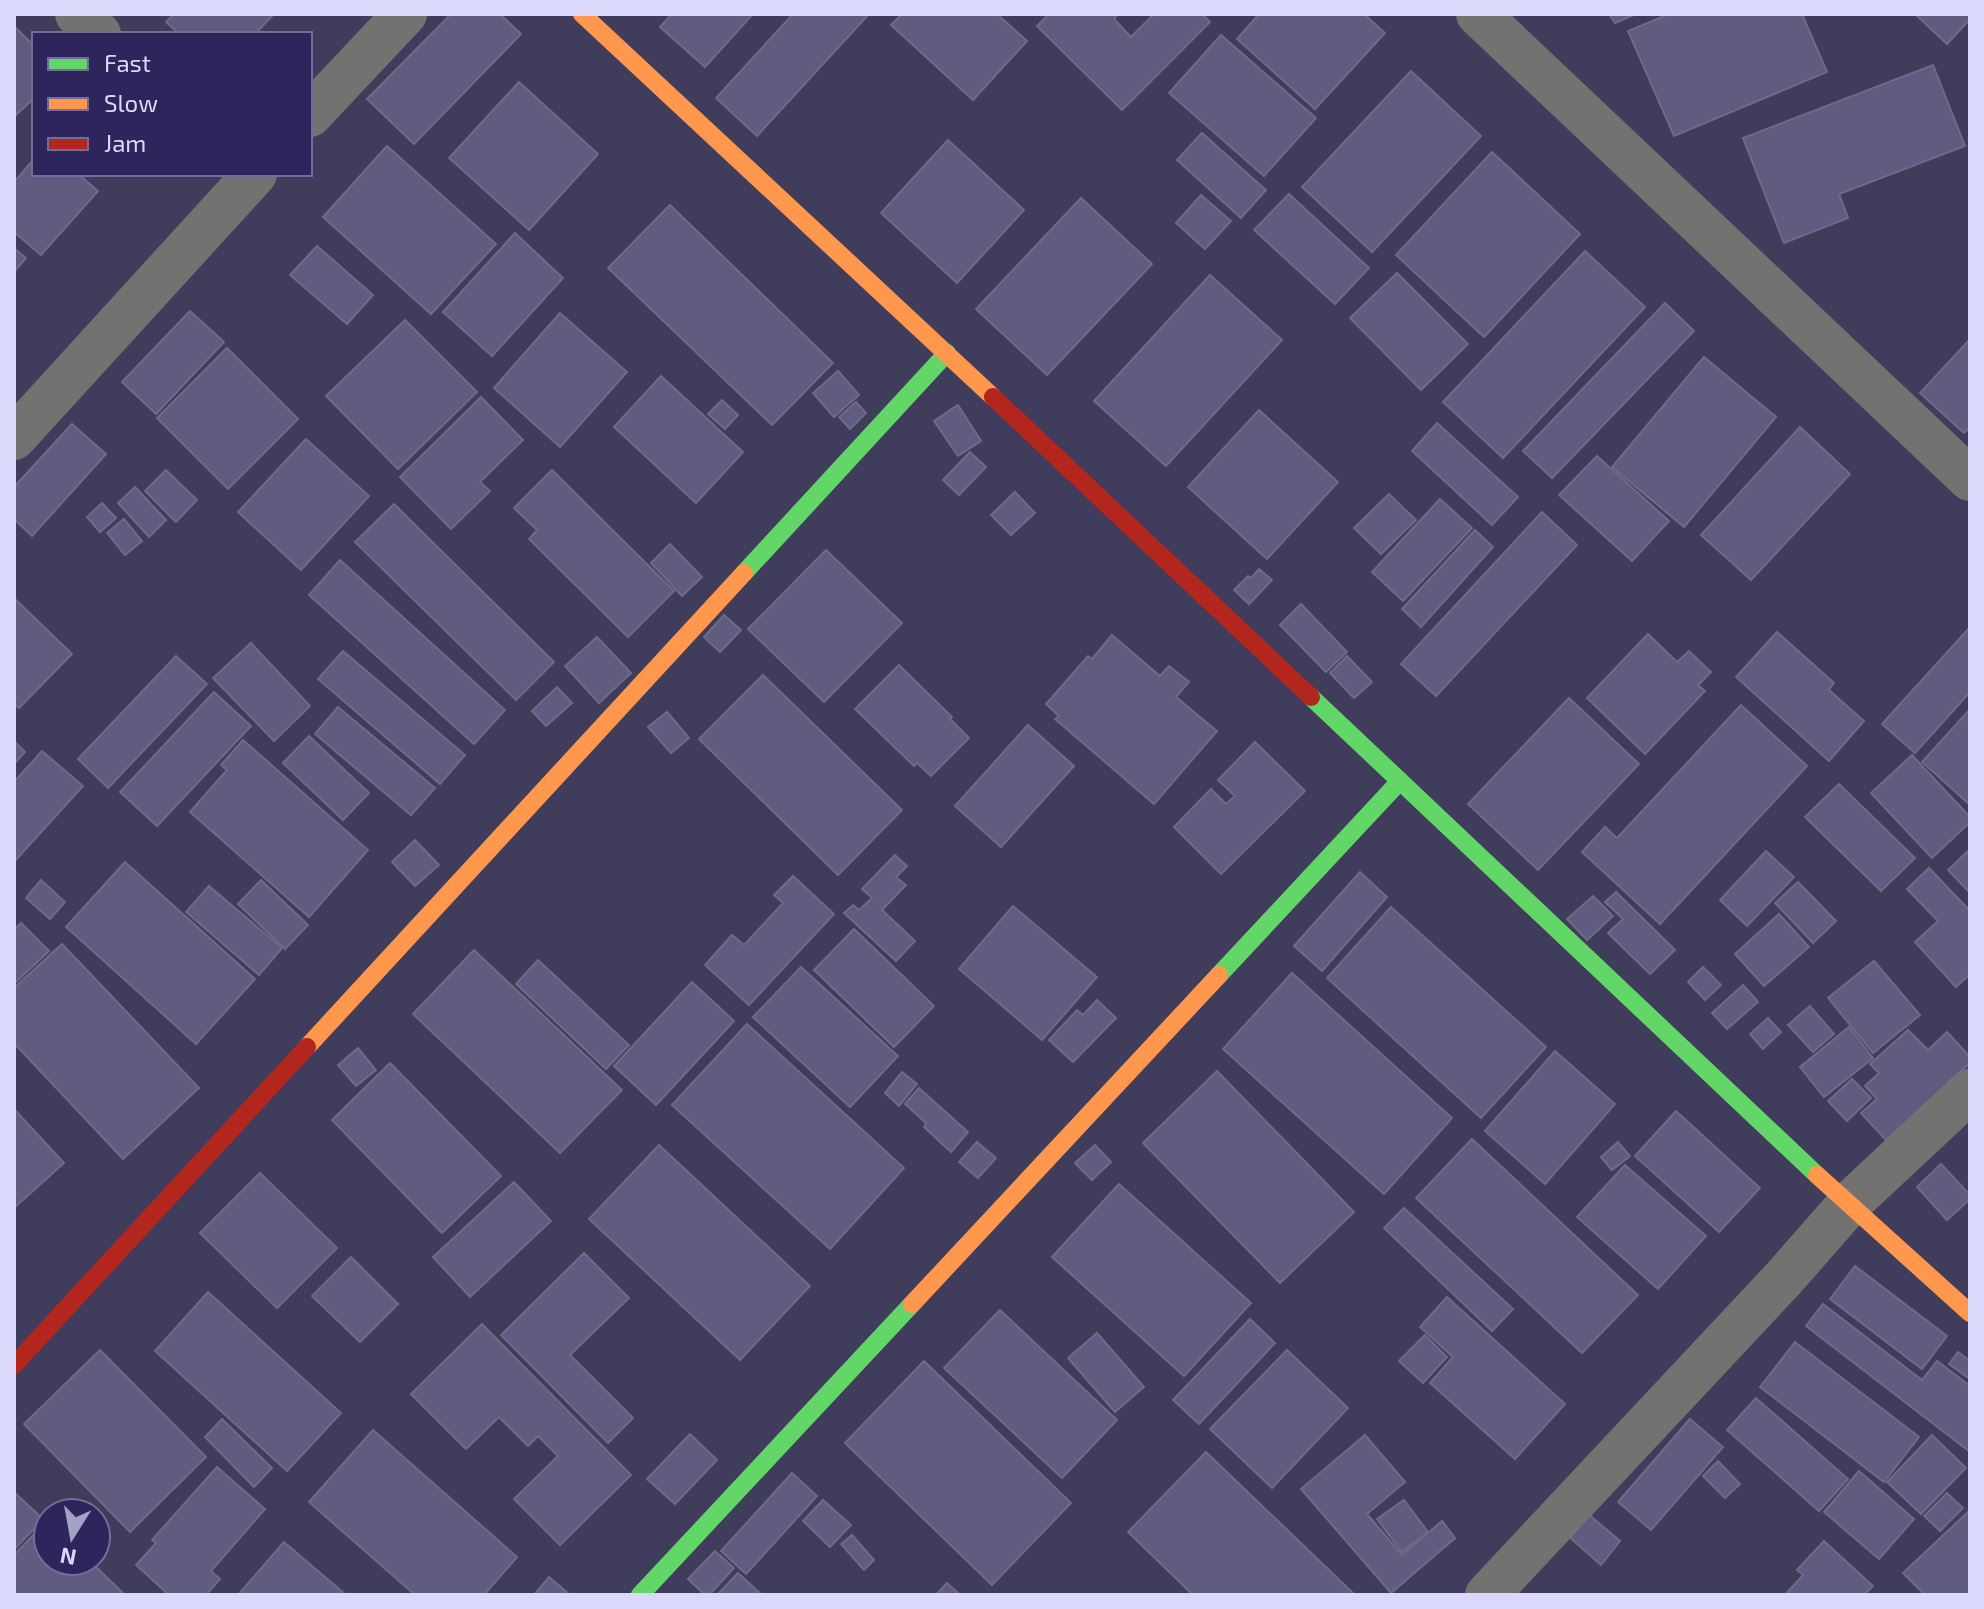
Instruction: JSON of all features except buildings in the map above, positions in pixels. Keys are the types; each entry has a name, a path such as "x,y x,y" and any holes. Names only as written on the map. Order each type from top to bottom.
{"street":[{"path":"77,14 97,32"},
{"path":"312,113 405,14"},
{"path":"582,14 947,353 1848,1205 1970,1313"},
{"path":"1478,14 1970,479"},
{"path":"14,438 250,176"},
{"path":"14,1365 947,353"},
{"path":"640,1595 1400,781"},
{"path":"1487,1595 1784,1278 1848,1205 1970,1091"}],"traffic: fast":[{"path":"744,573 947,353"},
{"path":"1311,697 1817,1175"},
{"path":"1219,975 1400,781"},
{"path":"640,1595 912,1304"}],"traffic: slow":[{"path":"582,14 993,397"},
{"path":"307,1047 744,573"},
{"path":"912,1304 1219,975"},
{"path":"1817,1175 1970,1313"}],"traffic: jam":[{"path":"993,397 1311,697"},
{"path":"14,1365 307,1047"}]}
